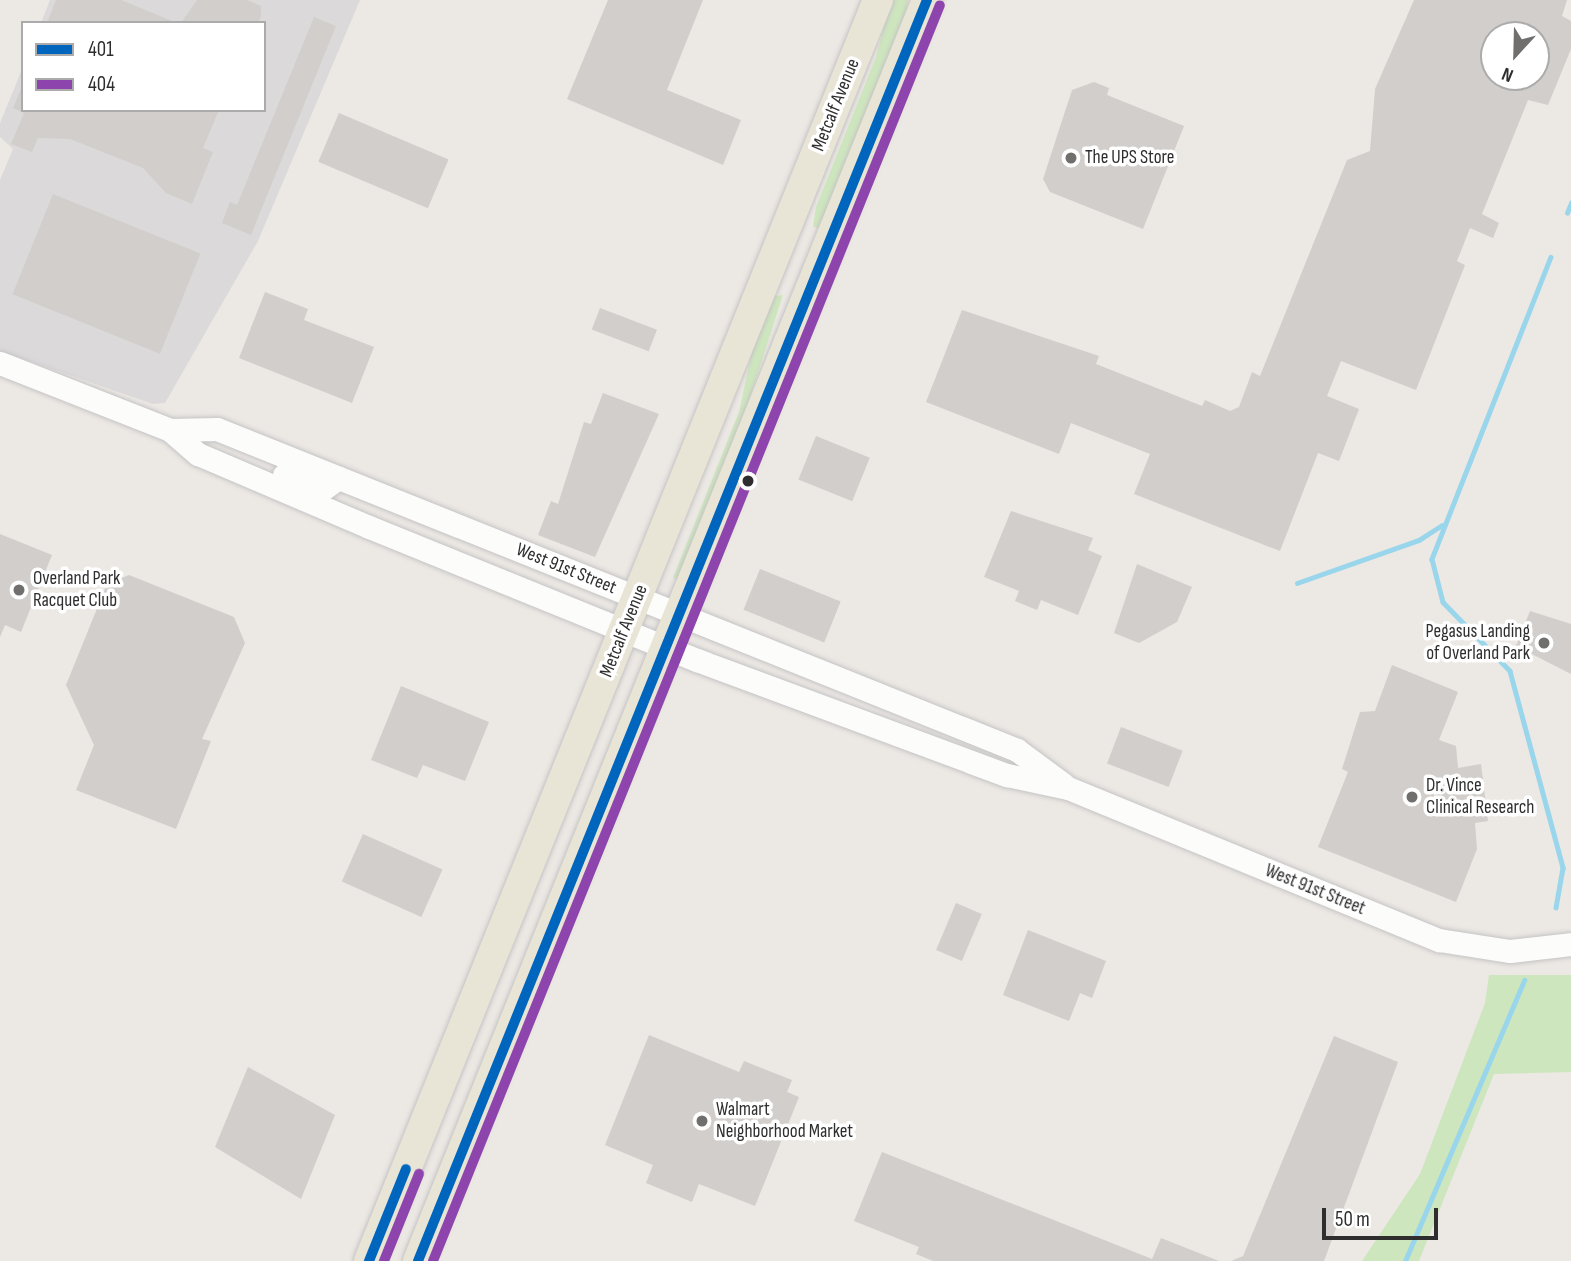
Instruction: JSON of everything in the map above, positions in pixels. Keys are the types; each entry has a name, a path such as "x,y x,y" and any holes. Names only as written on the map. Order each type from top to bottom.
{"main road":[{"name":"Metcalf Avenue","path":"369,1261 878,0"},
{"path":"418,1261 927,0"},
{"path":"772,264 816,272"}],"street":[{"name":"West 91st Street","path":"0,363 170,430 213,460 329,510 664,646 982,767 1068,788 1438,940 1510,951 1571,944"},
{"name":"West 91st Street","path":"170,430 217,429 1017,750 1068,788"},
{"path":"213,460 226,453 323,489 338,478"},
{"path":"329,510 341,491 405,516 429,514"}],"shaded area":[{"path":"50,0 360,0 258,241 165,403 153,404 0,351 0,180 13,149 0,137 0,123 21,72 21,112 266,112 266,21 42,21"}],"green space":[{"path":"891,0 908,0 906,15 819,229 813,226 816,207 876,57"},
{"path":"783,295 728,465 680,580 673,578 739,412 754,342 774,296"},
{"path":"1489,975 1571,975 1571,1072 1494,1074 1419,1261 1362,1261 1420,1174 1485,1003"}],"building":[{"path":"56,0 121,0 172,21 48,21"},
{"path":"197,0 247,0 261,6 259,21 182,21"},
{"path":"608,0 703,0 667,90 741,120 723,165 567,99"},
{"path":"1414,0 1567,0 1562,16 1571,21 1571,49 1548,105 1528,100 1482,214 1499,223 1493,238 1470,228 1457,261 1465,265 1416,390 1341,361 1327,396 1359,409 1339,461 1318,453 1280,551 1134,494 1150,454 1071,423 1059,454 926,402 962,310 1099,356 1096,364 1202,406 1205,400 1230,411 1239,407 1252,372 1260,376 1347,160 1370,151 1375,89"},
{"path":"314,17 336,26 251,235 222,223 230,202 237,205"},
{"path":"1094,82 1109,88 1107,95 1184,126 1143,229 1050,192 1043,179 1072,90"},
{"path":"21,89 21,112 13,108"},
{"path":"22,112 218,112 203,148 213,152 192,204 166,193 143,168 70,139 38,138 32,152 11,144 24,113"},
{"path":"339,113 449,159 428,208 318,162"},
{"path":"53,194 200,254 160,354 13,294"},
{"path":"265,292 308,309 304,320 374,347 352,403 239,358"},
{"path":"600,308 657,330 649,351 592,329"},
{"path":"603,393 659,414 595,557 538,535 551,501 558,504 584,422 591,424"},
{"path":"816,436 870,458 852,501 798,480"},
{"path":"1011,511 1093,538 1088,550 1102,556 1078,615 1041,600 1037,610 1015,601 1019,591 984,577"},
{"name":"Overland Park Racquet Club","path":"0,534 52,555 21,632 5,625 0,637"},
{"path":"1137,564 1192,587 1177,622 1139,643 1114,633"},
{"path":"760,569 841,602 824,642 744,610"},
{"path":"129,575 234,617 245,643 202,739 211,741 176,829 76,790 94,745 66,685 107,584"},
{"name":"Pegasus Landing of Overland Park","path":"1530,611 1571,624 1571,674 1516,646"},
{"name":"Dr. Vince Clinical Research","path":"1392,665 1458,692 1439,740 1456,746 1458,768 1481,764 1488,821 1475,823 1477,849 1456,902 1318,847 1348,772 1342,769 1360,712 1375,711"},
{"path":"401,686 489,722 465,781 423,765 417,778 371,760"},
{"path":"1121,727 1183,751 1169,787 1107,763"},
{"path":"363,834 442,869 421,917 342,882"},
{"path":"956,903 982,914 962,961 936,950"},
{"path":"1028,930 1106,961 1092,998 1080,993 1069,1021 1003,995"},
{"name":"Walmart Neighborhood Market","path":"649,1035 739,1072 744,1061 792,1080 787,1092 799,1097 755,1206 699,1184 692,1202 646,1183 653,1165 605,1145"},
{"path":"1334,1036 1398,1062 1324,1261 1231,1261 1243,1256"},
{"path":"248,1067 335,1115 301,1199 215,1147"},
{"path":"882,1152 1152,1259 1161,1238 1219,1261 933,1261 916,1254 919,1247 854,1221"}],"waterway":[{"path":"1567,213 1571,203"},
{"path":"1551,257 1432,559 1443,602 1510,671 1563,868 1556,907"},
{"path":"1297,583 1419,540 1442,525"},
{"path":"1405,1261 1524,980"}],"transit line":[{"name":"401","path":"418,1261 927,0"},
{"name":"404","path":"433,1261 940,5"},
{"name":"401","path":"369,1261 406,1169"},
{"name":"404","path":"384,1261 419,1174"}],"place":[{"name":"The UPS Store","path":"1071,158"},
{"name":"Overland Park Racquet Club","path":"19,590"},
{"name":"Pegasus Landing of Overland Park","path":"1544,643"},
{"name":"Dr. Vince Clinical Research","path":"1412,797"},
{"name":"Walmart Neighborhood Market","path":"702,1121"}]}
